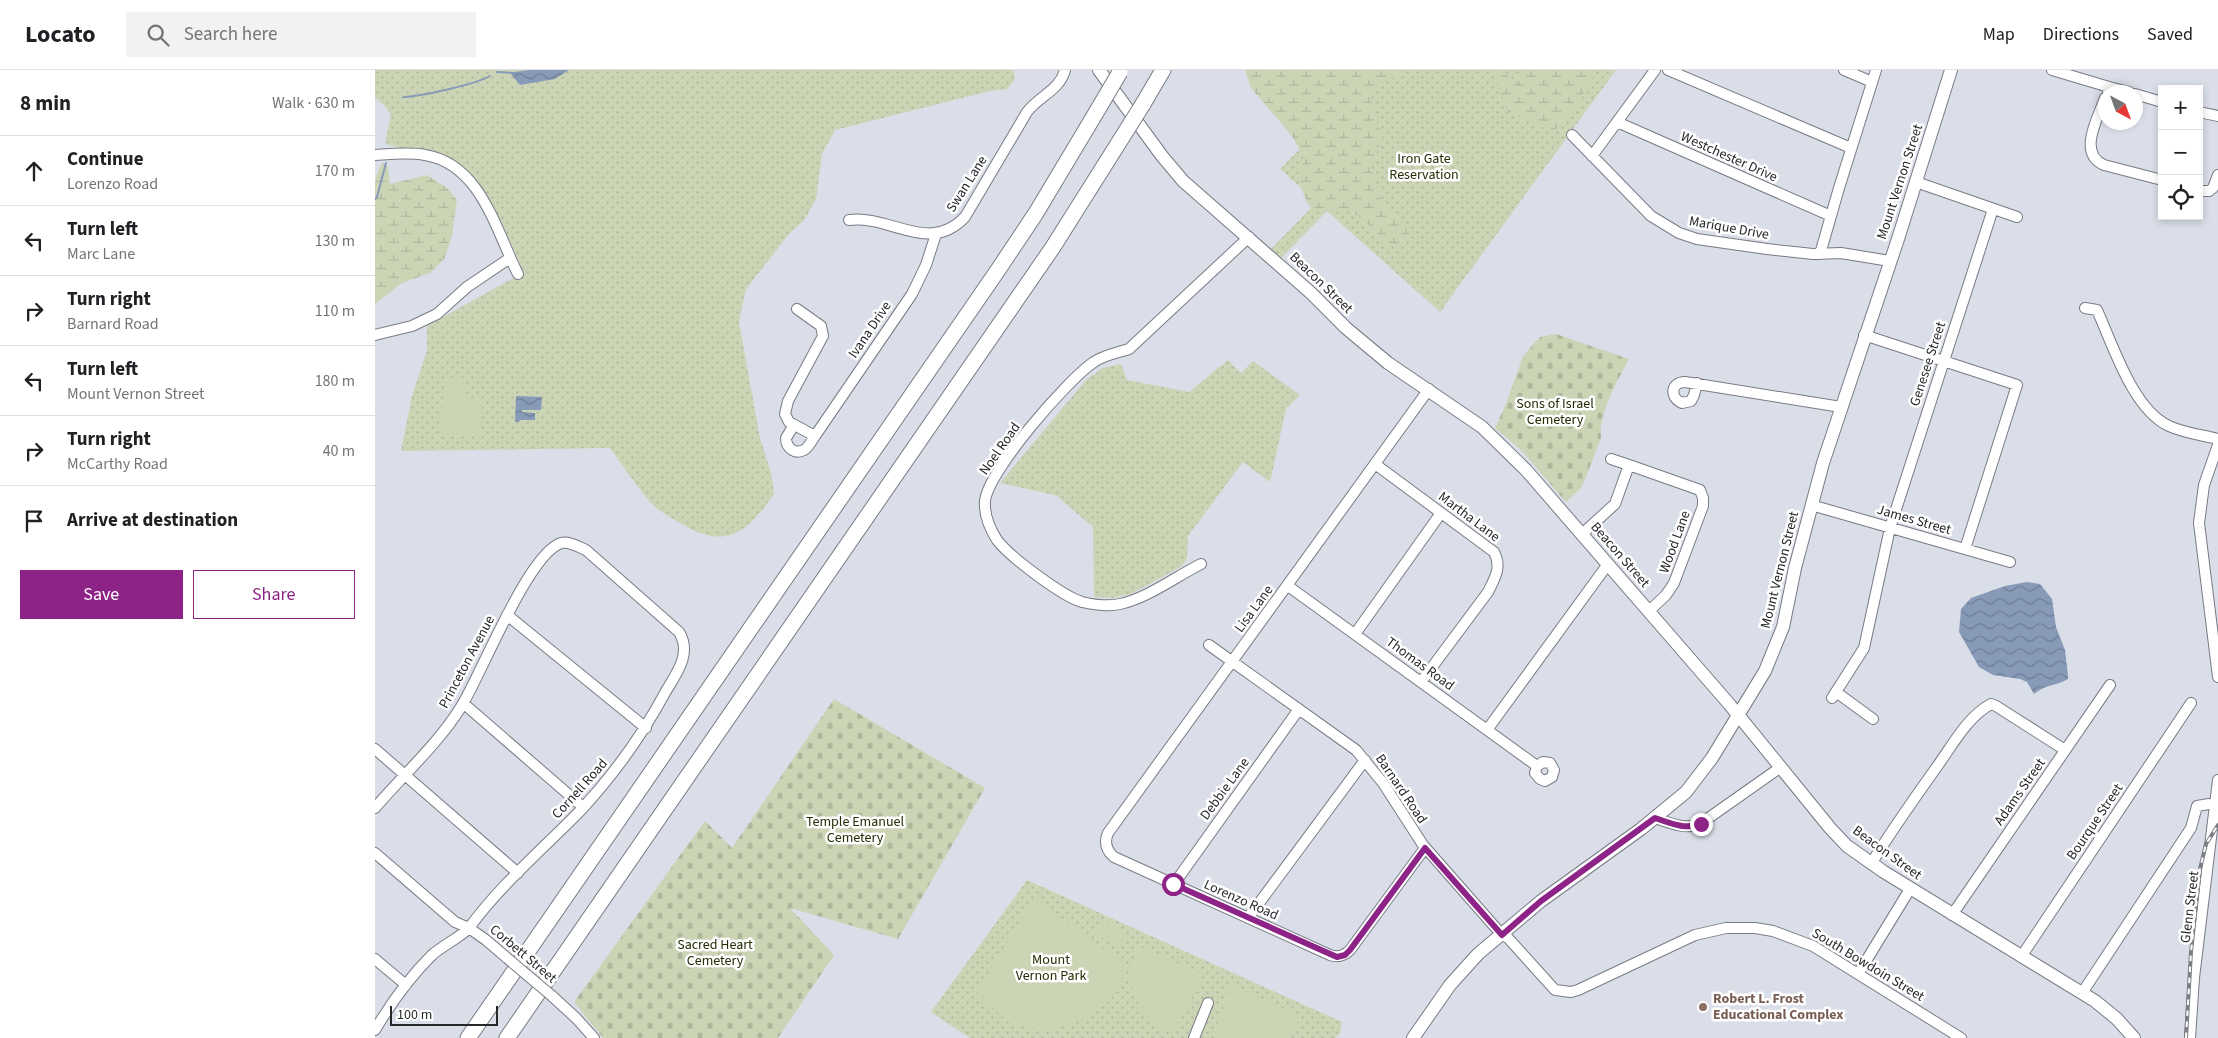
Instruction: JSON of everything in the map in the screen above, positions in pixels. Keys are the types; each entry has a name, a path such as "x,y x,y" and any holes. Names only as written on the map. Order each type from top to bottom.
{"highway":[{"path":"507,1038 1053,247 1163,70"},
{"path":"468,1038 998,270 1036,213 1120,71"}],"main road":[{"name":"Beacon Street","path":"1099,70 1162,156 1183,181 1249,237 1311,293 1346,328 1388,363 1482,427 1526,470 1739,716 1838,837 1871,864 1910,889 2083,993 2107,1010 2134,1038"},
{"name":"Mount Vernon Street","path":"1413,1038 1449,985 1478,954 1541,901 1655,818 1692,785 1739,716 1765,671 1783,627 1795,568 1811,505 1841,407 1951,70"}],"street":[{"name":"Swan Lane","path":"936,234 956,226 965,217 1027,112 1034,103 1060,83 1065,70"},
{"path":"1592,156 1655,70"},
{"path":"1668,70 1851,148"},
{"path":"1844,70 1872,82"},
{"path":"1820,254 1876,70"},
{"path":"2053,70 2098,86"},
{"path":"2143,96 2158,101"},
{"path":"2203,113 2218,116"},
{"path":"2098,119 2089,149 2097,162 2158,179"},
{"name":"Westchester Drive","path":"1617,122 1831,216"},
{"name":"Marique Drive","path":"1572,135 1651,216 1679,233 1697,239 1820,254 1841,253 1890,261"},
{"path":"375,155 426,155 439,158 458,169 467,177 482,198 518,274"},
{"path":"2203,190 2209,191 2213,188 2218,175"},
{"path":"1916,182 2017,217"},
{"name":"Genesee Street","path":"1873,719 1834,695 1860,656 1867,640 1890,528 1993,208"},
{"path":"849,220 867,220 921,233 936,234"},
{"name":"Ivana Drive","path":"794,425 786,438 787,445 793,450 800,451 805,449 815,436 912,294 926,266 936,234"},
{"name":"Noel Road","path":"1201,564 1142,596 1120,604 1100,606 1080,601 1043,579 998,541 990,528 985,500 992,482 1007,458 1073,380 1093,362 1107,355 1129,349 1249,237"},
{"path":"375,335 412,326 437,314 467,287 510,258"},
{"path":"2085,308 2097,310 2135,392 2144,407 2155,418 2170,427 2218,439"},
{"path":"797,309 821,326 823,336 786,405 786,418 794,425 815,436"},
{"path":"1864,335 2017,385 1965,549"},
{"path":"1697,383 1841,407"},
{"name":"Lisa Lane","path":"1106,848 1109,833 1429,390"},
{"path":"2218,445 2204,485 2199,523 2218,677"},
{"name":"Wood Lane","path":"1611,459 1695,487 1703,498 1703,506 1674,583 1666,595 1649,611"},
{"name":"Martha Lane","path":"1375,464 1494,552 1498,564 1494,580 1488,592 1421,682"},
{"path":"1582,534 1615,504 1629,465"},
{"name":"James Street","path":"1811,505 2010,562"},
{"path":"1355,634 1441,513"},
{"name":"Princeton Avenue","path":"375,808 447,727 463,703 495,637 537,564 563,542 586,550 679,632 685,649"},
{"path":"1487,730 1609,564"},
{"name":"Thomas Road","path":"1288,586 1537,766"},
{"path":"507,615 646,728"},
{"name":"Barnard Road","path":"1209,645 1356,750 1383,783 1425,848 1550,986 1559,990"},
{"name":"Cornell Road","path":"469,928 484,909 583,808 614,773 646,728 678,671 685,649"},
{"name":"Adams Street","path":"1952,915 2110,685"},
{"path":"463,703 583,808"},
{"name":"Bourque Street","path":"2021,957 2191,703"},
{"path":"1871,864 1891,831 1963,730 1974,716 1988,705 1996,706 2065,750"},
{"name":"Debbie Lane","path":"1173,884 1299,709"},
{"path":"375,749 518,873"},
{"path":"1248,918 1365,760"},
{"path":"1655,818 1684,826 1693,827 1701,824 1781,767"},
{"name":"Glenn Street","path":"2190,1038 2194,978 2218,780"},
{"path":"2083,993 2191,828 2197,806 2209,804 2216,807"},
{"name":"Lorenzo Road","path":"1106,848 1114,856 1173,884 1330,955 1341,956 1350,950 1425,848"},
{"path":"375,853 455,922 469,928"},
{"path":"1858,974 1910,889"},
{"name":"Corbett Street","path":"375,1030 405,985 433,955 469,928 487,940 552,996 594,1038"},
{"name":"South Bowdoin Street","path":"1559,990 1571,992 1578,990 1695,935 1726,928 1755,928 1773,931 1813,946 1961,1038"},
{"path":"375,959 405,985"},
{"path":"1194,1038 1208,1003"}],"green space":[{"path":"375,70 1013,70 1015,79 1007,89 990,91 835,130 822,154 816,199 805,219 789,234 746,289 739,322 760,438 771,473 774,494 745,528 734,534 710,536 680,523 657,509 610,448 401,451 412,396 427,350 427,326 524,272 502,223 484,190 473,175 460,164 446,156 400,148 385,143 391,115 384,105 375,98"},
{"path":"1245,70 1414,70 1391,78 1370,97 1382,138 1371,169 1382,201 1410,233 1401,245 1387,244 1362,218 1348,211 1314,212 1305,198 1301,186 1304,158 1292,136 1251,88"},
{"name":"Iron Gate Reservation","path":"1282,70 1616,70 1440,312 1327,211 1281,258 1271,249 1317,202 1280,169 1332,117"},
{"path":"1492,70 1501,70 1517,84 1528,70 1597,70 1578,104 1554,131 1508,112"},
{"path":"383,163 388,167 390,184 427,175 447,188 457,200 452,235 445,258 430,273 402,283 375,304 375,180"},
{"name":"Sons of Israel Cemetery","path":"1556,334 1629,359 1606,408 1601,438 1584,482 1580,489 1566,502 1520,449 1495,428 1506,404 1523,356 1540,337"},
{"path":"1228,360 1241,373 1253,361 1300,395 1286,409 1270,482 1243,462 1188,536 1187,558 1182,566 1133,593 1113,598 1094,597 1093,527 1059,496 1000,483 1086,380 1103,368 1121,364 1127,380 1189,392"},
{"path":"447,378 466,378 465,398 482,399 480,435 441,433 443,397 446,397"},
{"path":"834,699 985,788 898,939 790,908 834,955 778,1038 603,1038 574,1002 705,821 732,848"},
{"name":"Mount Vernon Park","path":"1027,880 1342,1022 1340,1033 1335,1038 970,1038 931,1012"},
{"path":"1034,898 1128,966 1110,999 1089,1015 1064,1026 1037,1029 1023,1027 1006,1019 977,992"},
{"path":"1104,920 1127,933 1119,947 1096,934"},
{"path":"1139,946 1203,974 1172,1034 1149,1019 1135,997 1131,972"},
{"path":"1230,984 1301,1017 1289,1036 1287,1038 1214,1038"}],"water":[{"path":"530,70 569,70 555,79 520,85 511,74"},
{"path":"516,396 542,397 541,410 522,410 522,412 535,413 535,420 515,422"},
{"path":"2027,582 2040,584 2052,599 2056,627 2065,650 2068,676 2068,679 2043,688 2034,694 2027,682 2020,679 1993,675 1979,667 1959,632 1961,609 1971,598 2005,586"}],"waterway":[{"path":"497,72 513,73"},
{"path":"404,97 447,90 490,76"},
{"path":"375,199 386,163"}],"railway":[{"path":"2186,1038 2191,952 2200,869 2206,844 2218,825"}],"place":[{"name":"Robert L. Frost Educational Complex","path":"1703,1007"}],"route":[{"path":"1173,884 1337,957 1345,955 1350,950 1425,848 1502,935 1541,901 1655,818 1684,826 1693,827 1701,824"}],"park label":[{"name":"Temple Emanuel Cemetery","path":"855,830"},
{"name":"Sacred Heart Cemetery","path":"715,954"}]}
